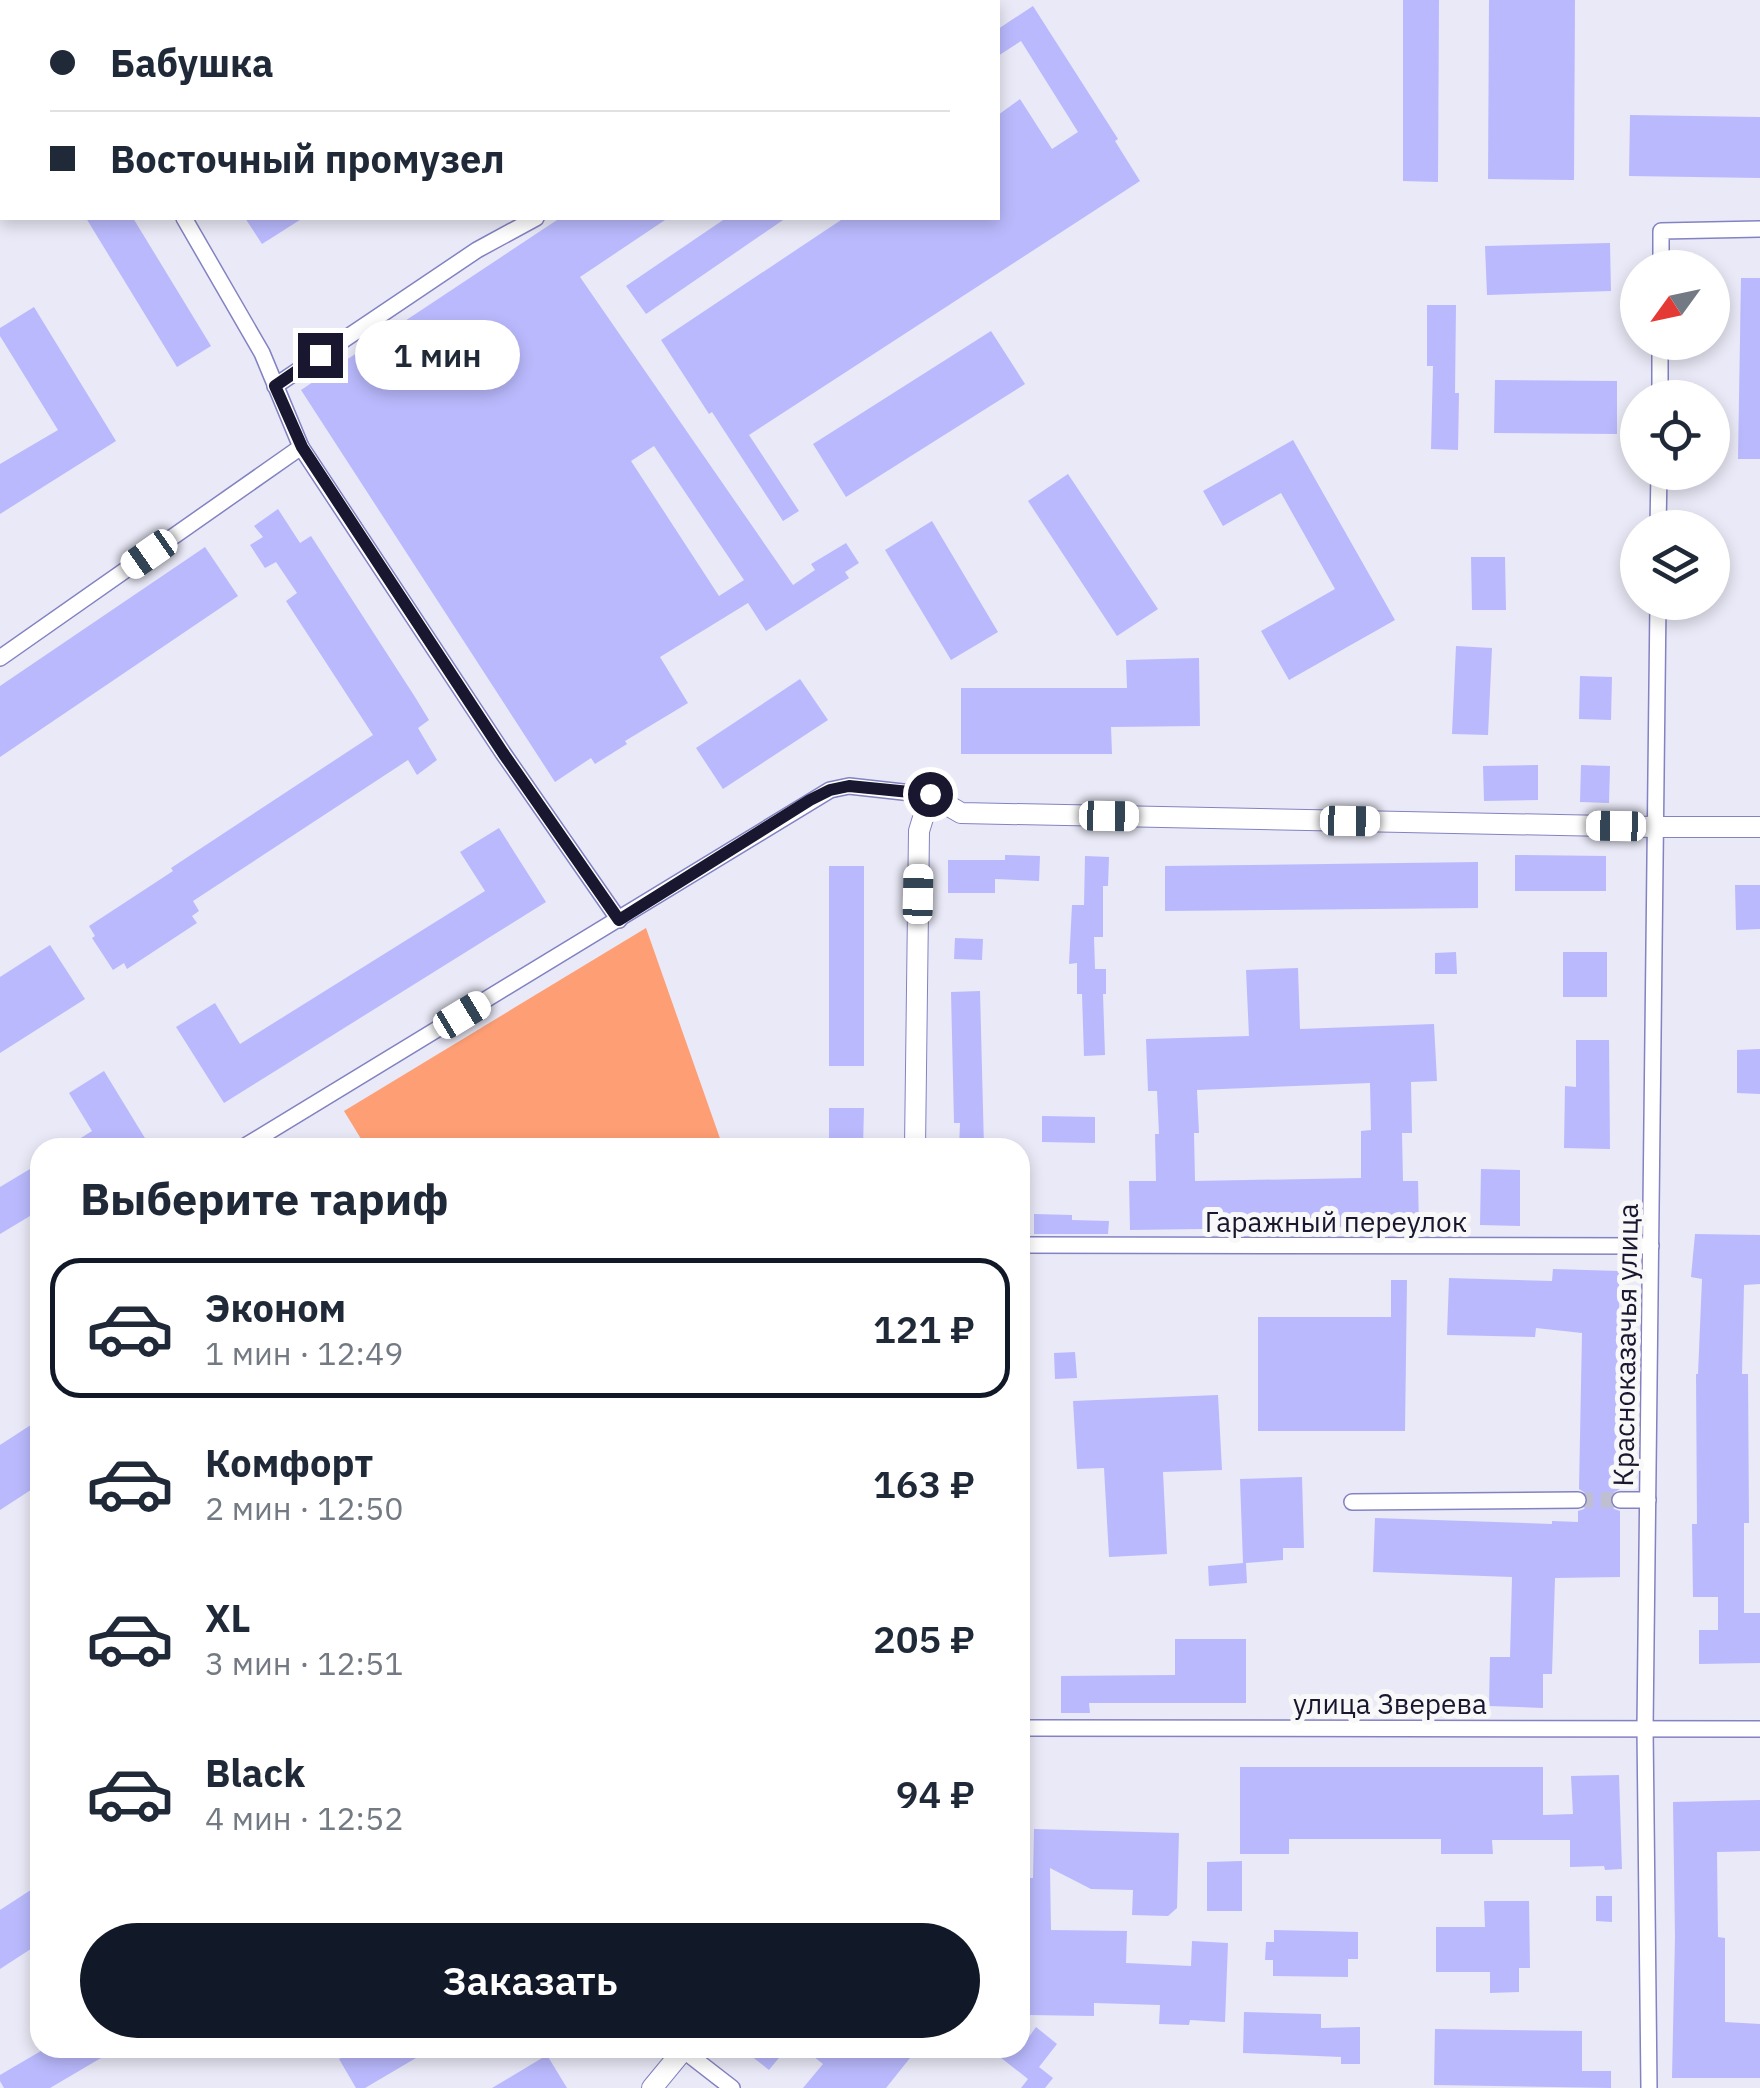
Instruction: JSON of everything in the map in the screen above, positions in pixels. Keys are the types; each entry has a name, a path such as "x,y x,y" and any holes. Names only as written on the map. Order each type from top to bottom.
{"street":[{"path":"185,220 262,353 302,447 503,753 619,920"},
{"path":"275,386 477,250 532,220"},
{"path":"1661,250 1661,231 1760,228"},
{"path":"0,658 302,447"},
{"name":"Красноказачья улица","path":"1649,2088 1645,1728 1658,620"},
{"path":"259,1138 810,800 849,786 930,794 961,813 1760,826"},
{"path":"915,1138 920,831 930,794"},
{"name":"Гаражный переулок","path":"1030,1245 1651,1246"},
{"path":"1352,1502 1578,1500"},
{"path":"1620,1500 1648,1500"},
{"name":"улица Зверева","path":"1030,1728 1760,1728"},
{"path":"652,2088 677,2058"},
{"path":"695,2058 732,2088"}],"shaded area":[{"path":"646,928 720,1138 360,1138 344,1111"}],"building":[{"path":"1403,0 1439,0 1438,182 1403,181"},
{"path":"1489,0 1575,0 1574,180 1488,179"},
{"path":"1033,6 1118,139 1115,141 1140,181 749,435 799,511 783,521 661,340 841,220 1000,220 1000,114 1020,99 1052,149 1078,132 1021,41 1000,55 1000,28"},
{"path":"1630,115 1760,117 1760,178 1629,176"},
{"path":"87,220 134,220 211,346 177,367"},
{"path":"246,220 300,220 262,244"},
{"path":"557,220 665,220 580,277 793,585 815,570 811,564 846,543 859,563 845,572 849,578 766,631 748,603 660,657 688,703 595,764 591,758 555,782 301,390","holes":["654,446 744,580 719,596 631,461"]},
{"path":"723,220 783,220 646,314 626,286"},
{"path":"1610,243 1611,291 1487,295 1485,246"},
{"path":"1741,278 1760,278 1760,459 1738,459"},
{"path":"1427,305 1456,305 1458,450 1431,449 1433,366 1427,366"},
{"path":"34,307 116,441 0,514 0,464 58,430 0,336 0,328"},
{"path":"991,331 1025,384 846,497 813,444"},
{"path":"1495,380 1617,381 1617,434 1494,433"},
{"path":"1293,440 1395,620 1289,680 1261,631 1335,589 1281,493 1223,526 1203,491"},
{"path":"1068,474 1158,609 1117,636 1028,501"},
{"path":"278,509 300,543 311,536 415,697 429,720 418,728 437,760 417,775 408,760 193,901 199,911 192,916 197,923 127,969 124,963 113,970 92,938 95,936 89,926 373,735 286,601 297,593 276,562 265,568 250,545 263,537 254,526"},
{"path":"932,521 998,632 951,660 885,550"},
{"path":"205,547 238,596 0,757 0,686"},
{"path":"1471,557 1505,557 1506,610 1472,610"},
{"path":"1456,646 1492,648 1488,735 1452,734"},
{"path":"1199,658 1200,726 1111,727 1112,754 961,754 961,688 1127,688 1126,660"},
{"path":"1580,676 1612,677 1611,720 1579,719"},
{"path":"800,679 828,720 723,789 696,748"},
{"path":"1538,765 1538,800 1484,801 1483,766"},
{"path":"1581,765 1610,766 1609,803 1580,802"},
{"path":"499,828 546,902 224,1103 176,1027 215,1003 240,1044 485,891 460,852"},
{"path":"1005,855 1040,856 1039,881 995,879 995,893 948,893 948,860 1005,860"},
{"path":"1515,855 1606,856 1606,891 1515,891"},
{"path":"1085,856 1109,857 1108,886 1103,886 1103,937 1094,937 1095,969 1106,969 1105,1055 1084,1056 1077,963 1069,964 1072,905 1084,905"},
{"path":"1478,862 1478,908 1165,911 1165,866"},
{"path":"829,866 864,866 864,1066 829,1066"},
{"path":"1735,885 1760,885 1760,929 1736,930"},
{"path":"955,938 983,939 982,960 954,959"},
{"path":"50,945 85,999 0,1053 0,977"},
{"path":"1456,952 1457,974 1435,974 1435,953"},
{"path":"1563,952 1607,952 1607,997 1563,997"},
{"path":"1298,968 1300,1029 1434,1024 1437,1081 1411,1082 1412,1133 1402,1133 1403,1181 1418,1181 1419,1226 1130,1230 1129,1181 1156,1181 1157,1091 1148,1091 1146,1039 1249,1036 1246,970","holes":["1370,1083 1371,1130 1361,1131 1361,1178 1195,1181 1197,1090"]},
{"path":"980,991 984,1138 959,1138 960,1123 954,1123 951,992"},
{"path":"1576,1040 1609,1040 1610,1149 1564,1148 1565,1086 1576,1087"},
{"path":"1760,1049 1760,1094 1737,1093 1737,1050"},
{"path":"104,1071 145,1138 81,1138 92,1131 69,1093"},
{"path":"829,1108 864,1108 863,1138 829,1138"},
{"path":"1042,1116 1095,1117 1095,1143 1042,1142"},
{"path":"30,1169 30,1216 0,1234 0,1187"},
{"path":"1481,1169 1520,1170 1520,1226 1480,1225"},
{"path":"1034,1214 1109,1221 1108,1234 1034,1234"},
{"path":"1695,1234 1760,1235 1760,1284 1744,1285 1742,1374 1748,1374 1749,1523 1744,1523 1744,1613 1760,1613 1760,1663 1699,1664 1699,1630 1718,1630 1718,1597 1693,1597 1692,1524 1697,1524 1696,1374 1702,1279 1691,1277"},
{"path":"1553,1269 1619,1271 1620,1489 1611,1494 1609,1501 1620,1511 1620,1577 1555,1578 1552,1674 1543,1674 1543,1708 1489,1706 1490,1657 1510,1657 1512,1577 1373,1572 1375,1518 1578,1522 1578,1511 1589,1501 1579,1489 1582,1333 1536,1328 1535,1337 1447,1335 1449,1278 1552,1281"},
{"path":"1391,1280 1407,1280 1405,1431 1258,1431 1258,1317 1391,1317"},
{"path":"1075,1352 1077,1378 1055,1379 1054,1353"},
{"path":"1218,1395 1222,1470 1163,1472 1167,1554 1109,1557 1104,1468 1077,1469 1073,1401"},
{"path":"30,1426 30,1490 0,1510 0,1445"},
{"path":"1302,1477 1304,1548 1283,1548 1283,1560 1246,1563 1247,1583 1209,1586 1208,1566 1243,1563 1240,1479"},
{"path":"1175,1639 1246,1639 1246,1703 1089,1703 1090,1713 1061,1713 1061,1676 1175,1675"},
{"path":"1240,1767 1543,1767 1543,1815 1573,1814 1571,1776 1619,1775 1622,1869 1570,1867 1570,1840 1492,1840 1493,1854 1441,1854 1441,1839 1289,1839 1289,1854 1240,1854"},
{"path":"1760,1800 1760,1851 1717,1852 1718,1937 1725,1938 1725,2022 1760,2024 1760,2078 1672,2078 1673,1802"},
{"path":"1034,1829 1179,1833 1177,1908 1168,1916 1132,1915 1133,1890 1091,1889 1050,1868 1051,1930 1127,1931 1126,1963 1191,1966 1192,1941 1228,1943 1225,2022 1190,2020 1189,2025 1159,2024 1160,2005 1094,2003 1094,2016 1030,2015"},
{"path":"1242,1861 1242,1911 1207,1911 1207,1862"},
{"path":"30,1890 30,1950 0,1969 0,1910"},
{"path":"1596,1896 1612,1896 1612,1922 1596,1921"},
{"path":"1484,1901 1529,1901 1530,1968 1519,1968 1519,1992 1490,1993 1490,1972 1436,1972 1436,1927 1485,1927"},
{"path":"1274,1930 1358,1932 1358,1959 1348,1959 1348,1977 1273,1976 1273,1960 1265,1960 1266,1942 1274,1942"},
{"path":"1244,2012 1321,2014 1321,2028 1360,2027 1360,2064 1341,2064 1341,2057 1243,2053"},
{"path":"1036,2027 1057,2044 1039,2067 1053,2078 1045,2088 1021,2088 1028,2079 1001,2058 1030,2058 1030,2035"},
{"path":"1435,2029 1582,2031 1582,2071 1611,2071 1611,2088 1434,2085"},
{"path":"30,2057 101,2058 50,2088 4,2088 0,2075"},
{"path":"416,2058 365,2088 356,2088 339,2059"},
{"path":"542,2058 549,2058 567,2088 492,2088"},
{"path":"754,2058 779,2058 769,2070"},
{"path":"816,2058 910,2058 886,2088 803,2088 823,2064"}],"tunnel":[{"path":"1578,1500 1620,1500"}],"route":[{"path":"320,355 275,386 302,447 503,753 619,920 830,790 849,786 930,794"}]}
